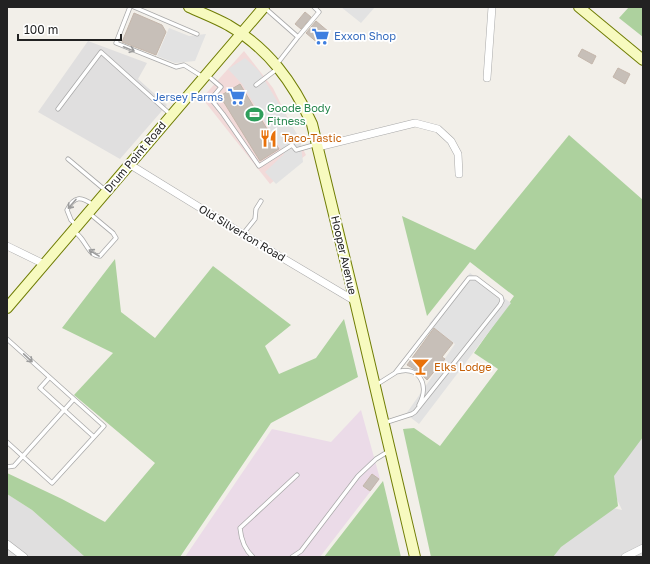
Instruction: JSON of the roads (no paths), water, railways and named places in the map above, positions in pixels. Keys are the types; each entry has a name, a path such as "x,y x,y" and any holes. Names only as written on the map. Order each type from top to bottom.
{"main road":[{"name":"Hooper Avenue","path":"189,7 226,24 241,33 266,54 277,66 302,101 312,124 384,423 414,557"},
{"name":"Drum Point Road","path":"7,308 264,7"},
{"path":"580,7 643,60"}],"street":[{"path":"487,78 492,7"},
{"path":"318,145 415,124 438,129 452,141 458,154 459,174"},
{"name":"Old Silverton Road","path":"129,164 355,301"},
{"path":"7,246 44,264"},
{"path":"7,544 24,557"},
{"path":"625,557 643,548"}],"lane":[{"path":"130,7 116,43 163,63 176,67 184,65 220,87 210,99 223,114 259,166 292,145 296,150 318,145"},
{"path":"134,7 196,34"},
{"path":"264,7 298,37"},
{"path":"256,85 277,66 298,37 319,12 314,7"},
{"path":"58,109 101,52 171,115"},
{"path":"68,159 106,191"},
{"path":"80,198 86,200 91,209 116,238 100,256 96,256 89,250 75,228 67,210 69,205 80,198"},
{"path":"243,234 256,219 256,208 261,200"},
{"path":"384,423 415,412 500,306 502,301 501,297 476,278 469,278 395,373"},
{"path":"7,339 104,426 52,483 7,442"},
{"path":"375,386 395,373 404,370 411,371 420,378 423,383 424,392 421,402 415,412"},
{"path":"49,378 40,388 94,437"},
{"path":"7,466 14,466 74,399"},
{"path":"292,557 301,551 358,476 376,459 390,450"},
{"path":"253,557 249,553 242,539 240,528 297,475"}],"place":[{"name":"Exxon Shop","path":"321,36"},
{"name":"Jersey Farms","path":"236,97"},
{"name":"Goode Body Fitness","path":"254,114"},
{"name":"Taco-Tastic","path":"269,138"},
{"name":"Elks Lodge","path":"421,367"}]}
